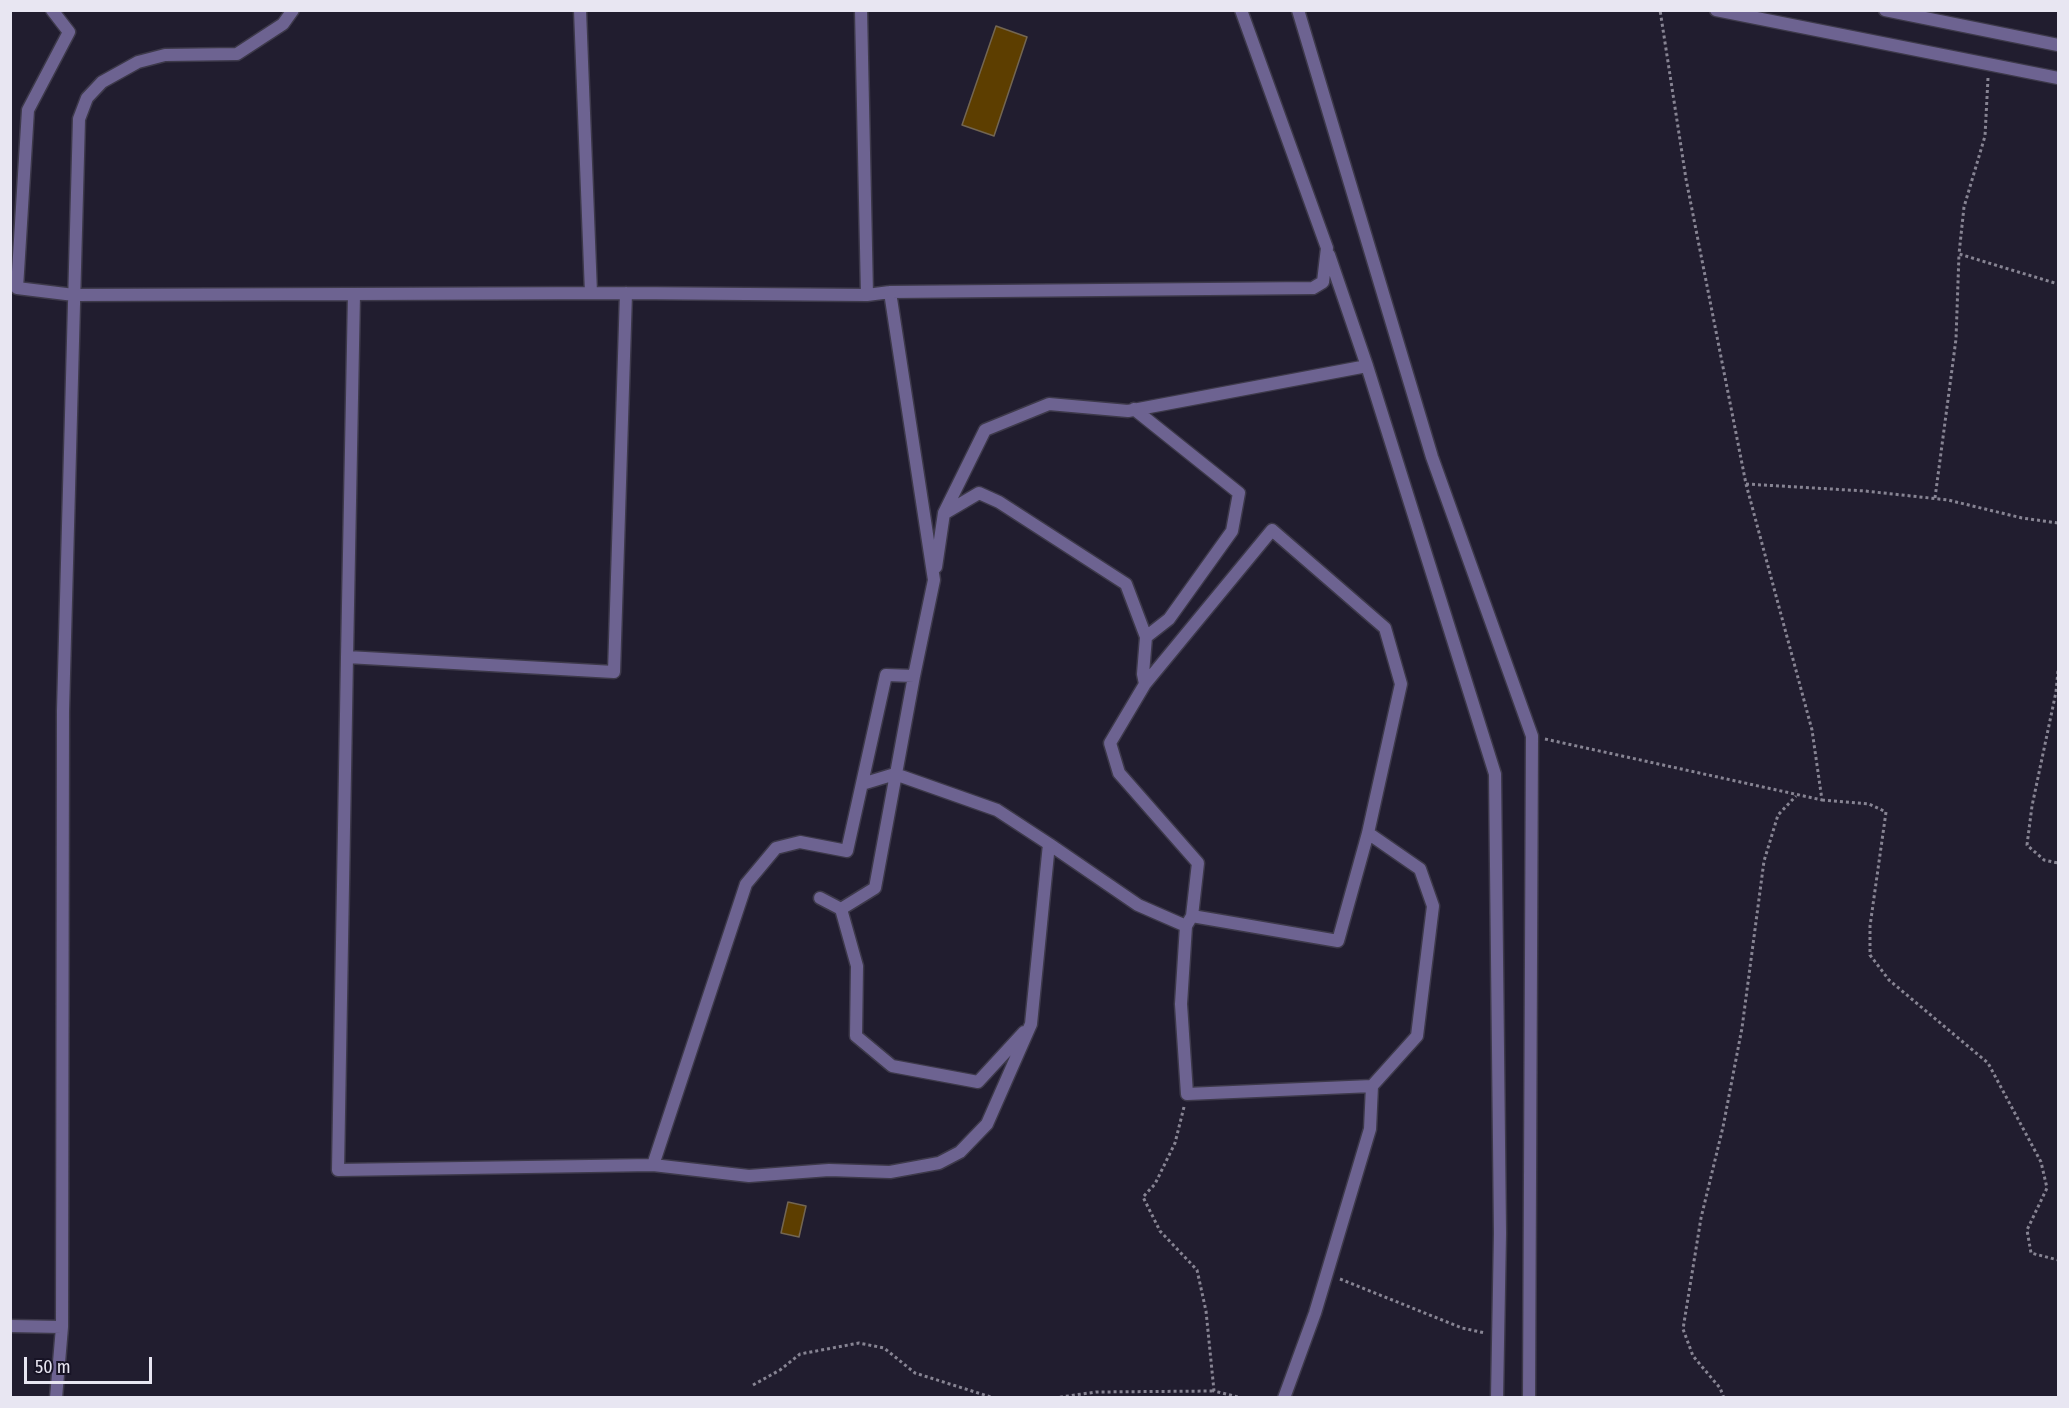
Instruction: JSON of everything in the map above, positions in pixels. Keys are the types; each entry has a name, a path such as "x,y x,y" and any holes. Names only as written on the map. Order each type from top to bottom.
{"street":[{"path":"52,10 69,32 28,110 14,288 74,295 591,293 867,295 890,292 1313,288 1323,282 1327,248"},
{"path":"56,1398 62,1327 63,711 79,118 87,98 102,82 138,62 165,54 237,54 283,24 293,10"},
{"path":"580,10 591,293"},
{"path":"861,10 867,295"},
{"path":"1241,10 1367,366 1495,774 1500,1233 1497,1398"},
{"path":"1299,10 1432,457 1532,736 1529,1398"},
{"path":"1716,10 2058,78"},
{"path":"1885,10 2058,45"},
{"path":"890,292 934,580"},
{"path":"347,657 614,672 626,293"},
{"path":"354,294 338,1170 653,1165 749,1176 830,1170 890,1172 939,1163 960,1152 987,1124 1031,1024 1049,844"},
{"path":"841,909 875,888 895,774 934,580 944,513 985,430 1049,404 1128,411 1367,366"},
{"path":"1134,410 1239,493 1232,531 1169,619 1146,638"},
{"path":"944,513 979,493 999,502 1126,584 1146,638 1144,684"},
{"path":"862,784 895,774 997,810 1138,905 1189,921 1338,941 1368,834 1401,684 1385,628 1272,530 1144,684 1110,743 1119,773 1198,863 1189,921 1181,1004 1187,1094 1372,1086"},
{"path":"653,1165 746,884 776,848 800,842 847,851 886,675 914,676"},
{"path":"1284,1398 1315,1313 1370,1129 1372,1086 1417,1036 1433,906 1420,869 1368,834"},
{"path":"820,898 841,909 857,966 856,1036 892,1066 978,1082 1031,1024"},
{"path":"10,1326 62,1327"}],"path":[{"path":"1660,10 1686,179 1746,484 1812,730 1822,800"},
{"path":"1935,498 1956,339 1959,254 1964,207 1985,136 1989,64"},
{"path":"1959,254 2058,284"},
{"path":"1746,484 1865,491 1935,498 2022,518 2058,523"},
{"path":"2058,671 2056,692 2032,806 2027,845 2044,860 2058,863"},
{"path":"1532,736 1797,795 1822,800 1869,804 1886,812 1870,926 1870,955 1889,980 1988,1063 2041,1162 2047,1188 2027,1230 2031,1252 2058,1260"},
{"path":"1724,1398 1720,1388 1693,1356 1683,1329 1701,1218 1723,1127 1742,1028 1764,861 1778,815 1797,795"},
{"path":"1187,1094 1175,1143 1155,1184 1143,1197 1160,1232 1197,1270 1206,1311 1214,1391"},
{"path":"1327,1274 1462,1328 1498,1336"},
{"path":"753,1385 780,1370 800,1354 859,1343 884,1348 915,1373 994,1398"},
{"path":"1054,1398 1096,1392 1214,1391 1242,1398"}],"building":[{"path":"996,26 1027,37 994,136 962,125"},
{"path":"788,1202 806,1206 799,1237 781,1233"}]}
